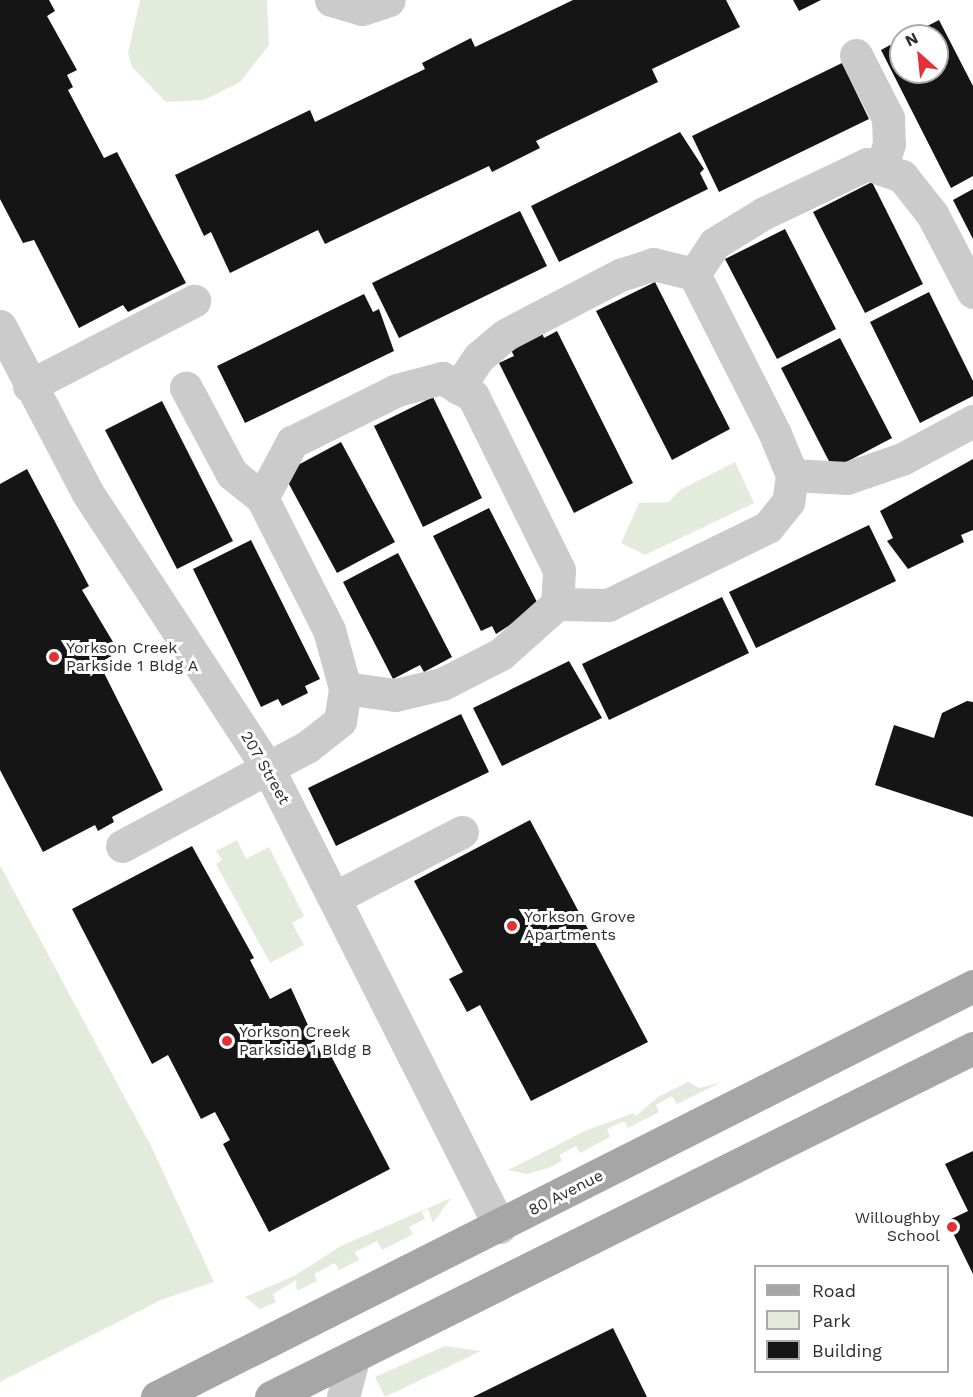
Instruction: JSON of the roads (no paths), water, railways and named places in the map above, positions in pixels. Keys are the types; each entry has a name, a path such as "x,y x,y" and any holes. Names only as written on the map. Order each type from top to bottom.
{"main road":[{"name":"80 Avenue","path":"157,1397 500,1227 973,986"},
{"path":"276,1396 973,1048"}],"street":[{"path":"331,0 362,9 389,0"},
{"path":"856,56 888,118 889,144 881,169"},
{"path":"694,274 715,243 764,213 867,164 902,176 932,214 973,292"},
{"path":"458,388 479,357 505,335 620,275 653,264 694,274"},
{"path":"345,688 395,695 442,684 501,654 557,604 608,605 768,527 788,502 792,476 694,274"},
{"path":"29,386 194,301"},
{"name":"207 Street","path":"0,326 29,386 87,492 269,770 500,1227"},
{"path":"262,498 292,442 318,427 397,390 442,378 473,396 559,570 557,604"},
{"path":"122,846 269,770 340,721 345,688 329,630 262,498 232,474 186,388"},
{"path":"792,476 847,478 902,459 973,421"},
{"path":"334,898 462,832"},
{"path":"343,1397 354,1356"}],"place":[{"name":"Yorkson Creek Parkside 1 Bldg A","path":"54,657"},
{"name":"Yorkson Grove Apartments","path":"512,926"},
{"name":"Yorkson Creek Parkside 1 Bldg B","path":"227,1041"},
{"name":"Willoughby School","path":"952,1227"}]}
